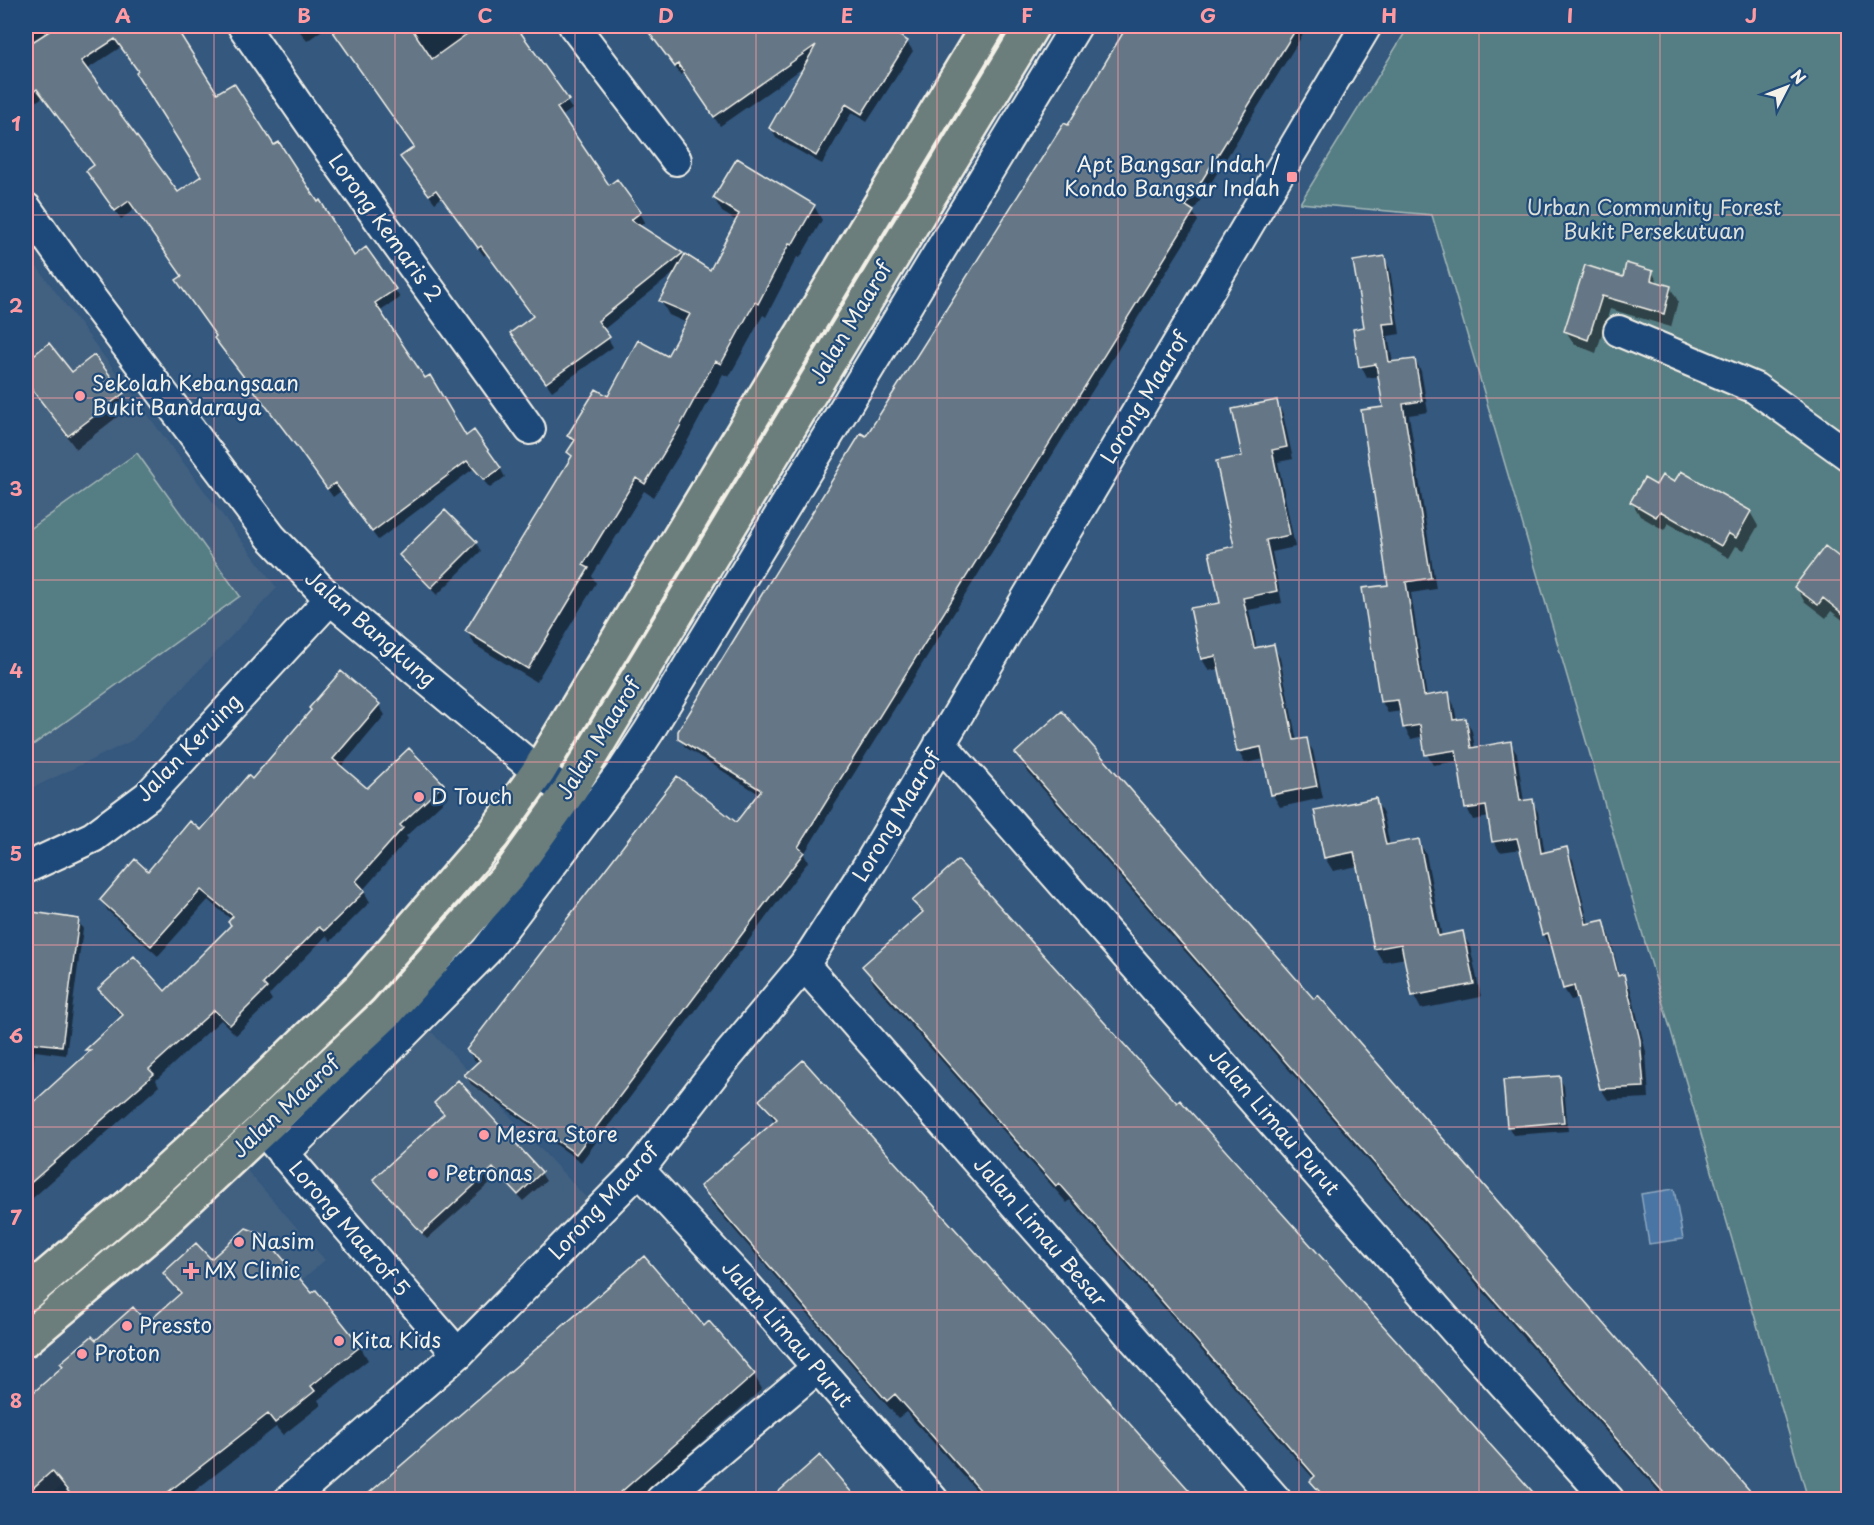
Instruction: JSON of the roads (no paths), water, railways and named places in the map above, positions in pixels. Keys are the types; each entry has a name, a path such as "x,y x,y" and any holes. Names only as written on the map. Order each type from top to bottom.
{"main road":[{"name":"Jalan Maarof","path":"26,1294 128,1207 241,1103 360,988 493,835 538,772 988,26"},
{"name":"Jalan Maarof","path":"26,1339 153,1232 273,1141 510,874 568,793 1032,26"}],"street":[{"name":"Lorong Kemaris 2","path":"243,26 530,429"},
{"path":"574,26 676,160"},
{"name":"Jalan Maarof","path":"273,1141 359,1079 486,951 624,769 1076,26"},
{"name":"Lorong Maarof","path":"289,1500 458,1354 639,1170 721,1064 804,965 871,861 1366,26"},
{"name":"Jalan Bangkung","path":"26,208 81,285 271,537 330,599 538,772 568,793"},
{"path":"1619,331 1755,388 1848,455"},
{"name":"Jalan Keruing","path":"26,868 93,837 148,795 330,599"},
{"name":"Jalan Limau Purut","path":"940,743 1455,1330 1609,1500"},
{"name":"Jalan Limau Besar","path":"804,965 1276,1500"},
{"name":"Lorong Maarof 5","path":"241,1103 458,1354"},
{"name":"Jalan Limau Purut","path":"639,1170 742,1282 933,1500"},
{"path":"662,1500 817,1368"}],"place":[{"name":"Apt Bangsar Indah / Kondo Bangsar Indah","path":"1292,177"},
{"name":"Sekolah Kebangsaan Bukit Bandaraya","path":"80,396"},
{"name":"D Touch","path":"419,797"},
{"name":"Mesra Store","path":"484,1135"},
{"name":"Petronas","path":"433,1174"},
{"name":"Nasim","path":"239,1242"},
{"name":"MX Clinic","path":"191,1271"},
{"name":"Pressto","path":"127,1326"},
{"name":"Kita Kids","path":"339,1341"},
{"name":"Proton","path":"82,1354"}],"park label":[{"name":"Urban Community Forest Bukit Persekutuan","path":"1654,220"}]}
